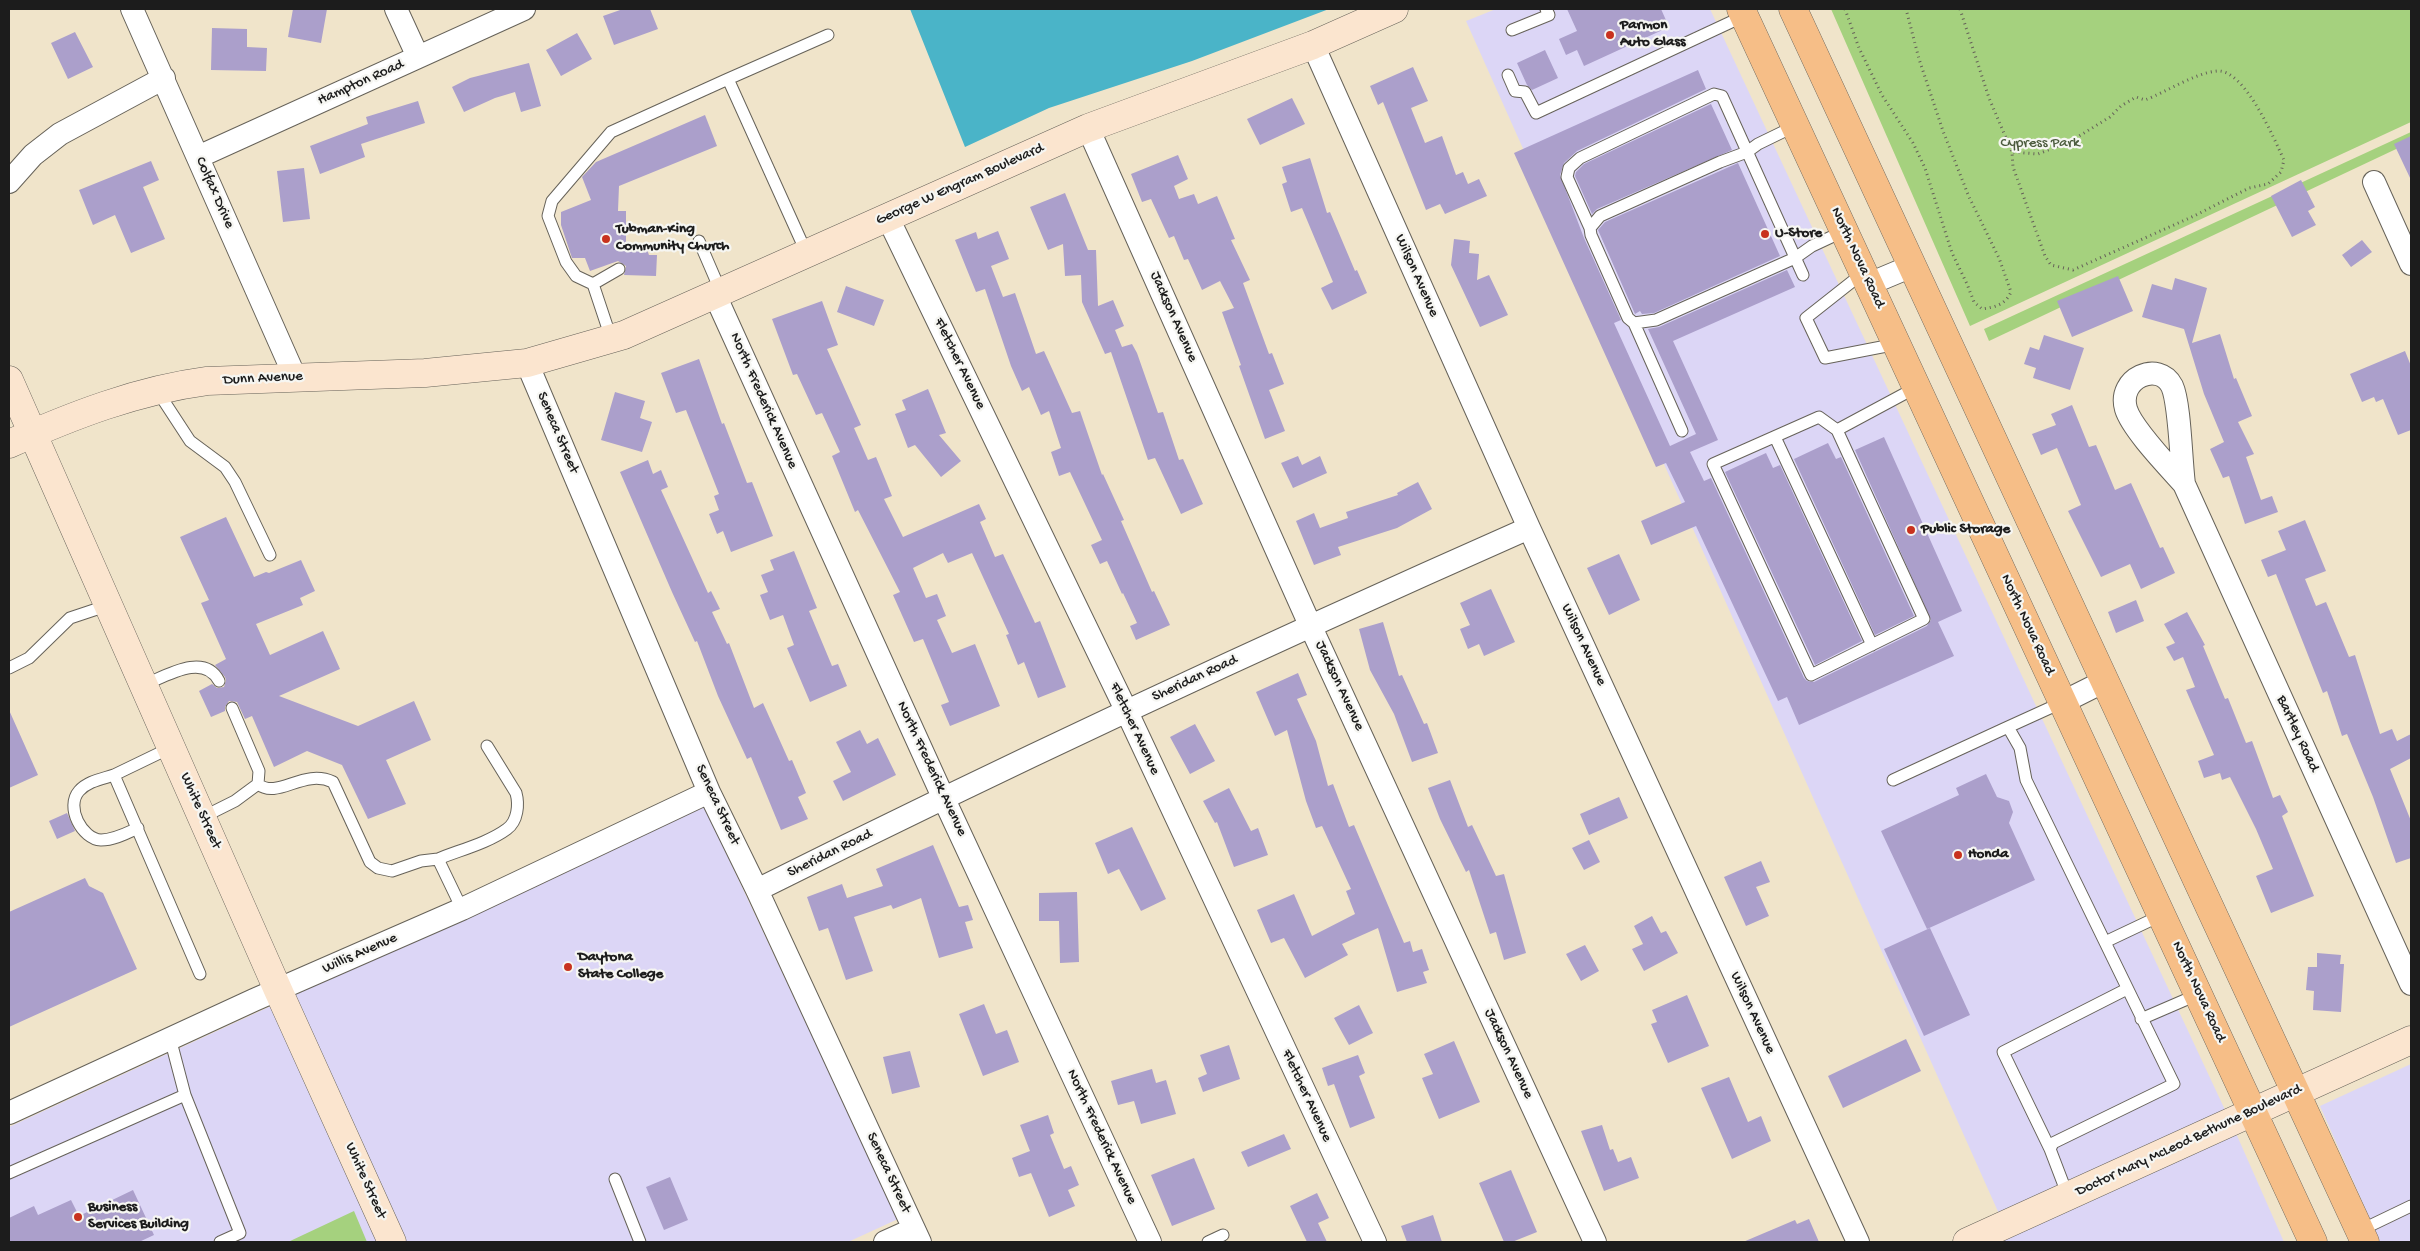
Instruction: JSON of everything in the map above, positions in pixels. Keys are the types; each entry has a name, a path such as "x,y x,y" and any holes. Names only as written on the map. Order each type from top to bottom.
{"main road":[{"name":"George W Engram Boulevard","path":"527,363 611,338 718,294 1088,128 1313,45 1364,15 1394,9"},
{"path":"1793,9 2362,1237"},
{"name":"North Nova Road","path":"1743,13 2313,1242"},
{"name":"Dunn Avenue","path":"21,439 113,403 174,385 207,381 425,373 527,363"},
{"name":"White Street","path":"9,380 21,439 109,605 278,990 392,1242"},
{"name":"Doctor Mary McLeod Bethune Boulevard","path":"1970,1242 2411,1040"}],"street":[{"name":"Colfax Drive","path":"132,9 296,377"},
{"path":"396,9 418,57"},
{"name":"Hampton Road","path":"198,157 524,9"},
{"name":"Wilson Avenue","path":"1313,45 1529,528 1858,1242"},
{"path":"9,182 33,155 60,134 164,78"},
{"name":"Jackson Avenue","path":"1088,128 1310,625 1595,1242"},
{"path":"2374,182 2411,264"},
{"name":"Fletcher Avenue","path":"888,218 1127,712 1375,1242"},
{"path":"1866,279 1912,266"},
{"name":"North Frederick Avenue","path":"718,294 944,797 1150,1242"},
{"name":"Seneca Street","path":"527,363 709,792 757,890 917,1236"},
{"name":"Bartley Road","path":"2184,484 2411,984"},
{"name":"Sheridan Road","path":"757,890 944,797 1310,625 1529,528"},
{"path":"2063,702 2105,681"},
{"name":"Willis Avenue","path":"9,1113 170,1038 462,910 709,792"},
{"path":"885,1242 917,1236"}],"lane":[{"path":"1512,30 1549,15 1546,9"},
{"path":"1508,75 1515,91 1525,92 1536,113 1743,13"},
{"path":"611,338 593,284 576,276 566,262 548,216 552,201 611,132 828,35"},
{"path":"728,79 807,254"},
{"path":"1682,431 1634,323 1628,318 1567,177 1569,168 1580,158 1714,94 1722,96 1804,275"},
{"path":"1590,228 1600,216 1720,162 1747,152 1758,144 1795,126"},
{"path":"1634,323 1656,320 1795,258 1812,246 1844,231"},
{"path":"699,241 718,294"},
{"path":"593,284 619,269"},
{"path":"1866,279 1806,318 1825,358 1897,344"},
{"path":"1837,430 1917,388"},
{"path":"157,390 190,441 225,467 236,482 270,555"},
{"path":"1819,418 1837,430 1924,619 1810,675 1713,464 1775,437 1819,418"},
{"path":"1775,437 1872,645"},
{"path":"9,668 29,658 70,618 109,605"},
{"path":"144,684 198,666 209,669 219,680"},
{"path":"1893,780 2063,702"},
{"path":"232,708 258,770 258,784"},
{"path":"2008,727 2020,748 2026,780 2174,1084 2053,1143 2050,1149"},
{"path":"258,784 263,788 273,790 301,779 315,777 334,782 370,862 383,870 392,871 421,861 438,859 508,828 517,814 516,793 487,746"},
{"path":"138,828 112,839 92,838 84,833 78,821 74,802 77,793 84,786 114,775 172,747"},
{"path":"114,775 200,974"},
{"path":"203,817 235,802 258,784"},
{"path":"438,859 462,910"},
{"path":"2105,942 2162,915"},
{"path":"2068,1196 2050,1149 2003,1052 2127,989"},
{"path":"2141,1019 2199,994"},
{"path":"170,1038 185,1096 240,1233 220,1242"},
{"path":"9,1173 185,1096"},
{"path":"615,1179 640,1242"},
{"path":"2362,1237 2411,1206"},
{"path":"1208,1242 1223,1235"}],"path":[{"path":"1845,9 1859,48 1882,95 1913,143 1925,168 1952,253 1968,284 1974,302 1982,309 1996,307 2008,299 2011,292 1999,258 1969,196 1943,131 1919,59 1906,9"},
{"path":"1960,9 1989,98 2012,152 2012,167 2045,256 2051,265 2073,270 2194,216 2249,188 2268,184 2281,172 2284,160 2253,100 2239,83 2224,71 2214,71 2145,100 2136,97 2121,106 2110,117 2071,142 2038,154 2012,152"}],"shaded area":[{"path":"1496,9 1710,9 2226,1112 2000,1216 1466,21"},
{"name":"Daytona State College","path":"704,806 898,1219 848,1242 9,1242 9,1127"},
{"path":"2411,1064 2411,1242 2380,1242 2320,1106"},
{"path":"2235,1131 2284,1242 1992,1242"}],"green space":[{"name":"Cypress Park","path":"1831,9 2411,9 2411,122 1970,326"},
{"path":"2411,132 2411,142 1989,341 1984,329"},
{"path":"354,1211 367,1242 288,1242"}],"water":[{"path":"910,9 1329,9 1192,61 1049,108 965,147"}],"building":[{"path":"293,9 327,9 321,43 288,37"},
{"path":"623,9 650,9 658,29 614,45 603,16"},
{"name":"Parmon Auto Glass","path":"1567,9 1661,9 1669,27 1584,66 1577,50 1566,55 1559,39 1577,31"},
{"path":"212,28 247,29 247,47 267,48 266,71 211,70"},
{"path":"75,32 93,67 68,79 51,43"},
{"path":"577,33 592,59 561,76 546,50"},
{"path":"1545,50 1558,78 1532,90 1527,85 1517,63"},
{"path":"529,63 541,106 521,112 515,92 495,98 464,112 452,87 470,78"},
{"path":"1413,67 1428,101 1411,108 1425,143 1442,136 1456,175 1463,172 1468,184 1479,179 1487,196 1445,214 1440,204 1426,210 1383,102 1378,105 1370,86"},
{"path":"1698,70 1706,89 1577,151 1564,163 1560,175 1584,238 1621,320 1614,323 1670,446 1696,434 1648,329 1659,327 1787,270 1795,287 1673,341 1718,440 1690,452 1704,481 1711,478 1804,678 1807,681 1814,682 1927,626 1931,620 1855,450 1884,437 1962,611 1938,622 1954,656 1799,725 1787,697 1778,701 1696,526 1651,545 1641,521 1685,502 1666,463 1656,467 1514,153"},
{"path":"1292,98 1305,124 1260,145 1247,119"},
{"path":"418,101 425,123 361,144 365,157 320,174 310,146 368,124 366,117"},
{"path":"1711,104 1732,150 1597,209 1592,214 1575,176 1576,172 1584,164"},
{"path":"705,115 717,146 619,186 618,211 626,211 626,251 645,244 649,255 657,255 656,276 624,275 626,266 618,261 590,271 585,258 572,258 561,225 561,212 591,200 582,177 596,162"},
{"path":"2411,136 2411,180 2394,144"},
{"path":"1178,155 1188,179 1174,186 1179,199 1194,194 1198,204 1217,196 1235,239 1231,240 1250,280 1243,283 1269,354 1272,353 1284,384 1269,390 1285,431 1265,439 1222,312 1234,308 1220,281 1202,290 1188,259 1184,260 1174,236 1169,238 1151,199 1142,202 1131,174"},
{"path":"1310,158 1327,213 1330,212 1355,271 1357,270 1367,293 1332,310 1321,288 1333,282 1302,208 1291,212 1282,184 1287,182 1282,167"},
{"path":"151,161 159,180 143,187 165,239 131,253 115,215 93,225 79,190"},
{"path":"1738,163 1780,256 1654,313 1642,314 1640,311 1635,314 1598,230 1605,222"},
{"path":"304,168 310,219 283,222 277,171"},
{"path":"2301,180 2315,207 2308,211 2316,225 2292,237 2271,196"},
{"path":"1065,193 1088,250 1096,250 1098,306 1113,300 1124,326 1115,330 1122,347 1132,344 1137,353 1158,413 1163,412 1179,460 1183,459 1203,504 1181,514 1155,458 1148,460 1111,352 1105,354 1082,302 1081,275 1065,276 1063,244 1048,250 1030,207"},
{"path":"998,231 1009,259 991,266 1003,297 1015,293 1036,354 1044,351 1072,413 1080,411 1102,475 1124,520 1121,521 1152,592 1154,591 1170,625 1136,640 1130,626 1137,623 1123,593 1107,561 1100,564 1091,545 1102,540 1070,472 1059,476 1051,452 1061,448 1049,411 1041,415 1029,387 1022,391 1011,366 985,289 976,292 955,240 976,232 978,239"},
{"path":"1454,239 1470,241 1469,253 1479,254 1477,280 1489,275 1508,315 1480,327 1451,265"},
{"path":"2362,240 2372,252 2351,267 2342,255"},
{"path":"2118,276 2133,311 2072,337 2057,301"},
{"path":"2175,278 2207,288 2192,343 2220,334 2234,379 2236,378 2252,416 2238,422 2254,454 2246,457 2261,500 2272,496 2278,512 2245,524 2229,476 2223,478 2210,449 2224,442 2204,394 2184,329 2142,317 2152,284 2172,290"},
{"path":"846,286 884,300 874,326 837,312"},
{"path":"822,301 838,345 827,349 861,425 854,428 868,460 876,457 892,496 884,499 903,537 979,504 986,519 980,522 995,557 1003,554 1035,623 1040,621 1066,687 1038,698 1024,662 1018,665 1006,635 1009,634 972,553 948,563 943,553 913,568 926,598 937,594 946,616 937,620 952,653 975,644 1000,706 950,726 941,705 949,702 923,639 914,642 893,595 900,592 858,510 855,512 832,456 840,452 822,413 816,415 797,374 793,375 772,319"},
{"path":"2044,335 2084,348 2070,390 2033,378 2036,368 2024,364 2030,347 2039,350"},
{"path":"2405,351 2411,366 2411,430 2398,435 2383,399 2376,402 2374,397 2362,402 2350,374"},
{"path":"699,359 722,424 724,423 747,483 752,482 773,536 731,552 723,531 717,534 709,514 719,510 714,496 719,494 686,410 676,413 661,373"},
{"path":"928,389 946,433 939,435 961,461 941,477 915,445 908,448 895,414 906,410 902,400"},
{"path":"615,392 645,401 640,418 652,422 642,452 601,440"},
{"path":"2072,405 2089,447 2096,445 2115,490 2131,483 2160,548 2163,547 2175,573 2141,589 2130,564 2101,577 2068,511 2081,505 2057,448 2041,455 2032,434 2056,425 2051,414"},
{"path":"1828,443 1836,459 1841,457 1914,616 1875,635 1794,459"},
{"path":"1766,453 1773,468 1780,465 1862,641 1815,665 1725,472"},
{"path":"1298,456 1302,465 1320,456 1327,473 1293,488 1281,463"},
{"path":"648,460 653,474 661,470 668,487 661,490 708,593 711,591 720,609 712,612 727,644 729,643 754,708 763,703 789,761 792,760 806,793 798,797 808,819 781,830 751,757 747,759 718,696 697,641 695,642 672,592 620,472"},
{"path":"1418,482 1432,509 1397,528 1338,547 1341,555 1314,565 1296,521 1314,513 1320,528 1348,518 1346,512 1398,495 1397,493"},
{"path":"226,517 254,577 301,560 315,591 300,598 303,605 256,624 270,655 323,631 340,669 279,696 358,726 414,701 431,740 386,760 406,804 368,819 342,765 307,751 274,767 252,716 245,719 237,702 229,701 225,711 211,717 199,691 212,684 217,688 224,687 225,677 215,665 226,659 201,603 209,600 180,537"},
{"path":"2305,520 2326,571 2305,579 2316,606 2326,602 2349,657 2355,655 2380,734 2392,729 2397,741 2411,734 2411,758 2390,769 2411,821 2411,858 2396,863 2373,797 2347,734 2342,736 2327,691 2323,693 2276,574 2268,577 2261,560 2286,550 2278,531"},
{"path":"794,551 817,608 809,611 832,666 838,664 847,686 810,702 787,648 794,645 783,615 770,620 760,595 768,592 761,575 774,570 770,560"},
{"path":"1619,554 1640,600 1609,615 1587,568"},
{"path":"1491,589 1515,642 1484,656 1479,644 1468,649 1460,629 1470,625 1460,603"},
{"path":"2136,600 2144,621 2116,633 2108,612"},
{"path":"2187,612 2205,645 2203,646 2225,699 2228,698 2246,743 2252,741 2273,798 2280,795 2288,812 2282,816 2314,896 2271,913 2256,876 2273,869 2256,829 2230,777 2222,780 2220,773 2204,778 2198,761 2214,755 2186,690 2195,687 2183,657 2174,661 2166,647 2175,643 2164,624"},
{"path":"1383,622 1399,676 1402,675 1424,724 1427,723 1438,753 1412,762 1394,714 1370,670 1359,629"},
{"path":"1298,673 1307,695 1297,699 1316,741 1328,786 1333,784 1349,827 1354,825 1404,943 1410,941 1413,952 1422,949 1429,970 1423,972 1427,983 1397,992 1378,928 1342,944 1348,955 1305,978 1284,938 1271,943 1257,910 1294,894 1312,936 1355,914 1346,891 1351,889 1322,826 1316,828 1306,801 1287,730 1275,736 1256,692"},
{"path":"9,710 38,775 9,788"},
{"path":"1195,724 1215,761 1190,774 1170,737"},
{"path":"860,730 867,744 878,738 896,775 843,801 833,781 851,772 836,742"},
{"name":"Honda","path":"1986,774 1997,797 2009,801 2013,812 2009,823 2035,880 1927,929 1881,831 1959,795 1956,788"},
{"path":"1450,780 1468,827 1472,825 1496,876 1504,874 1526,953 1504,960 1496,932 1490,934 1469,870 1466,872 1440,819 1428,788"},
{"path":"1229,788 1251,831 1258,828 1268,855 1234,867 1217,822 1215,823 1203,801"},
{"path":"1619,797 1628,818 1589,835 1580,814"},
{"path":"67,813 75,831 57,839 49,821"},
{"path":"1132,827 1166,899 1141,911 1119,869 1108,874 1095,843"},
{"path":"1589,840 1600,862 1584,870 1572,848"},
{"path":"933,845 959,907 968,905 973,920 965,922 973,948 939,958 921,898 893,909 891,905 854,917 873,971 846,980 828,928 819,931 807,897 842,884 847,898 883,886 876,869"},
{"path":"1761,861 1770,882 1756,887 1769,916 1746,926 1724,877"},
{"path":"85,878 89,886 103,893 137,969 9,1027 9,912"},
{"path":"1077,892 1079,962 1060,963 1059,921 1039,921 1039,893"},
{"path":"1652,916 1661,933 1666,931 1678,953 1644,971 1632,949 1643,944 1634,926"},
{"path":"1930,928 1970,1015 1924,1036 1884,949"},
{"path":"1585,945 1599,971 1581,981 1566,954"},
{"path":"2317,953 2341,955 2340,964 2344,964 2341,1012 2313,1010 2314,991 2306,990 2308,967 2317,967"},
{"path":"1687,995 1709,1046 1668,1063 1651,1024 1657,1022 1652,1010"},
{"path":"984,1004 996,1034 1007,1030 1019,1062 983,1076 959,1014"},
{"path":"1359,1005 1373,1033 1349,1045 1334,1018"},
{"path":"1906,1039 1921,1071 1843,1108 1828,1076"},
{"path":"1454,1041 1480,1102 1439,1119 1422,1078 1433,1074 1424,1054"},
{"path":"1229,1045 1240,1079 1203,1092 1198,1078 1207,1074 1200,1055"},
{"path":"910,1051 920,1087 892,1094 883,1057"},
{"path":"1358,1055 1365,1073 1359,1076 1375,1118 1350,1128 1334,1084 1328,1086 1322,1068"},
{"path":"1152,1069 1156,1083 1166,1080 1176,1114 1141,1124 1134,1101 1118,1105 1111,1081"},
{"path":"1729,1077 1748,1122 1761,1116 1771,1141 1732,1159 1701,1088"},
{"path":"1048,1115 1054,1133 1050,1135 1064,1169 1071,1166 1079,1185 1068,1190 1075,1206 1049,1217 1031,1173 1019,1177 1012,1158 1030,1151 1020,1125"},
{"path":"1602,1125 1610,1150 1613,1149 1618,1162 1631,1157 1639,1178 1604,1191 1581,1131"},
{"path":"1284,1134 1291,1149 1248,1167 1241,1152"},
{"path":"1194,1158 1215,1209 1172,1226 1151,1175"},
{"path":"1511,1170 1537,1232 1512,1242 1504,1242 1479,1183"},
{"path":"670,1177 688,1220 664,1230 646,1187"},
{"name":"Business Services Building","path":"133,1190 154,1235 139,1242 9,1242 9,1218 34,1206 38,1215 71,1200 79,1216"},
{"path":"1317,1193 1329,1218 1318,1223 1327,1242 1307,1242 1290,1206"},
{"path":"1433,1215 1442,1242 1407,1242 1401,1226"},
{"path":"1809,1219 1819,1242 1743,1242 1795,1220 1797,1224"}],"place":[{"name":"Parmon Auto Glass","path":"1610,35"},
{"name":"U-Store","path":"1765,234"},
{"name":"Tubman-King Community Church","path":"606,239"},
{"name":"Public Storage","path":"1911,530"},
{"name":"Honda","path":"1958,855"},
{"name":"Daytona State College","path":"568,967"},
{"name":"Business Services Building","path":"78,1217"}]}
